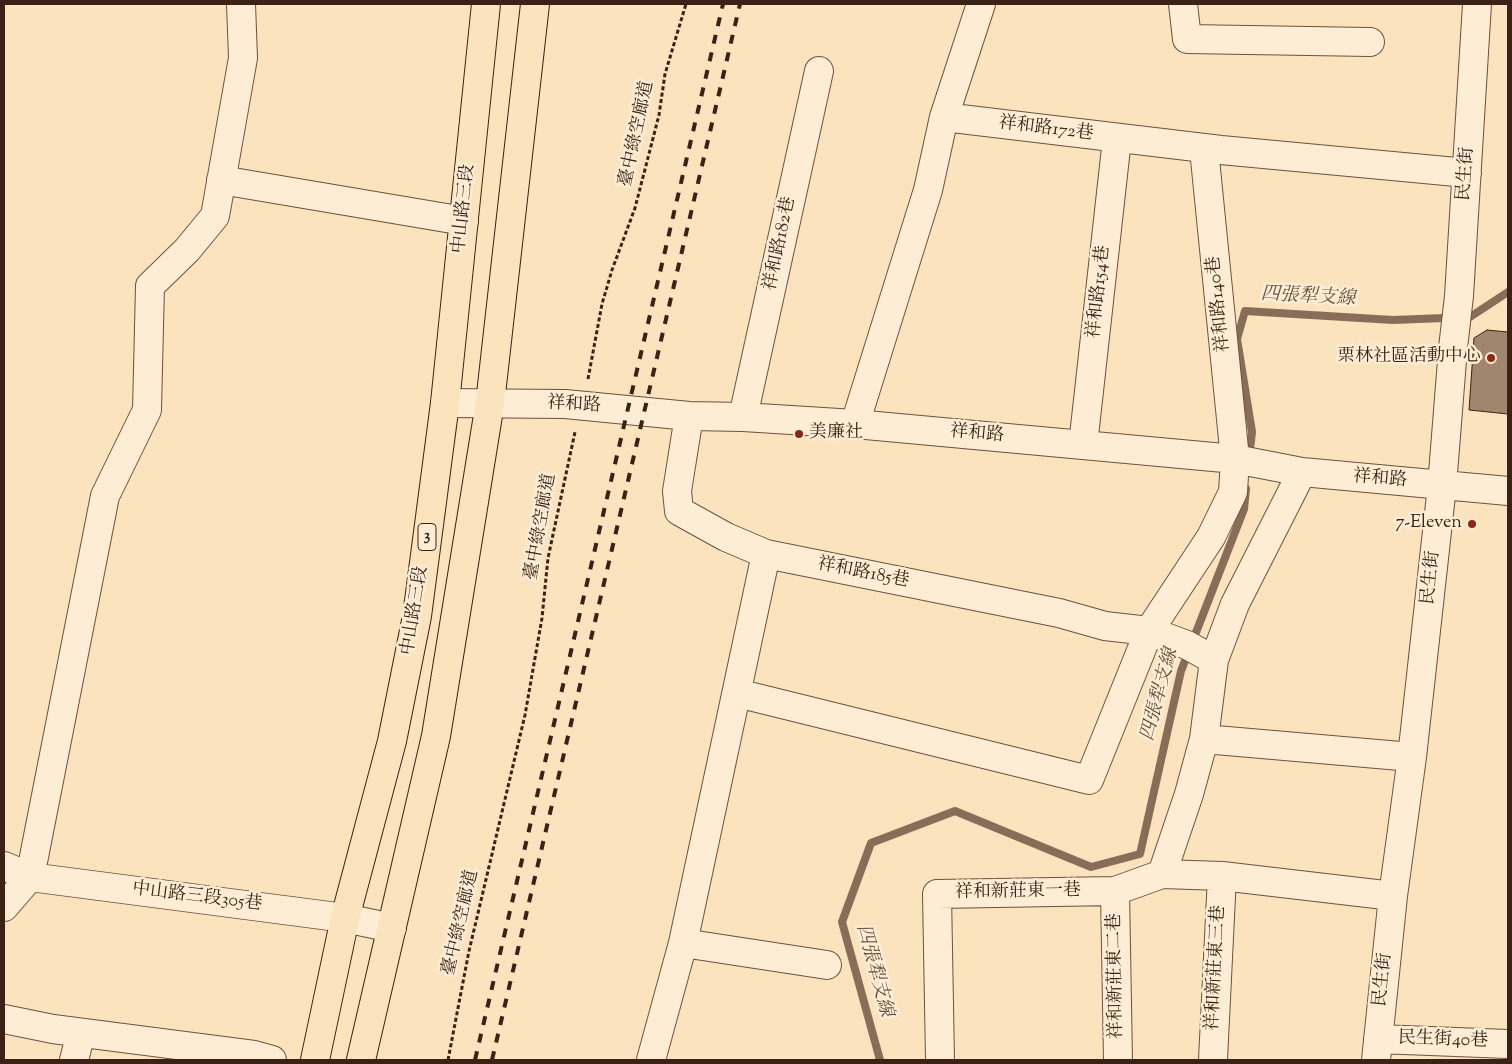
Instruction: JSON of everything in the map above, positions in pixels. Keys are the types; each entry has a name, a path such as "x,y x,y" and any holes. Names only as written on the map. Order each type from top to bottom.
{"main road":[{"name":"中山路三段","path":"315,1060 346,918 392,741 417,616 445,403 486,4"},
{"path":"361,1060 436,736 490,403 535,4"}],"street":[{"path":"4,907 30,877 105,496 147,410 150,286 187,250 215,216 243,58 241,4"},
{"path":"855,424 928,190 944,117 981,4"},
{"path":"1182,4 1187,39 1370,42"},
{"name":"民生街","path":"1377,1050 1393,896 1412,757 1442,486 1459,296 1477,4"},
{"name":"祥和路182巷","path":"743,417 819,71"},
{"name":"祥和路172巷","path":"944,117 1117,139 1467,173"},
{"name":"祥和路154巷","path":"1083,445 1117,139"},
{"name":"祥和路140巷","path":"737,692 1089,780 1149,631 1210,537 1233,492 1235,459 1204,148"},
{"path":"222,180 464,221"},
{"name":"祥和路","path":"445,403 581,405 689,416 743,417 855,424 1235,459 1302,472 1508,491"},
{"name":"祥和路185巷","path":"689,416 677,491 679,512 726,537 766,554 1058,614 1106,626 1149,631 1188,645 1214,660"},
{"path":"1162,874 1189,794 1204,739 1214,660 1235,604 1302,472"},
{"path":"650,1060 683,943 766,554"},
{"path":"1204,739 1412,757"},
{"name":"中山路三段305巷","path":"4,866 30,877 346,918 392,928"},
{"path":"1115,891 1162,874 1222,876 1393,896"},
{"name":"祥和新莊東三巷","path":"1213,1060 1222,876"},
{"name":"祥和新莊東一巷","path":"940,1060 937,894 1115,891"},
{"name":"祥和新莊東二巷","path":"1115,891 1118,1060"},
{"path":"683,943 827,965"},
{"path":"4,1019 53,1029 254,1055 272,1060"},
{"path":"74,1060 81,1033"},
{"name":"民生街40巷","path":"1377,1050 1508,1044"}],"path":[{"name":"臺中綠空廊道","path":"448,1060 471,942 525,715 542,618 548,558 588,379 602,304 614,263 635,208 658,115 665,74 686,4"}],"building":[{"name":"栗林社區活動中心","path":"1487,330 1508,332 1508,414 1469,410 1474,338"}],"waterway":[{"name":"四張犁支線","path":"1249,458 1252,432 1237,339 1245,311 1393,320 1470,317 1508,292"},
{"name":"四張犁支線","path":"880,1060 842,922 871,843 955,811 1091,867 1140,854 1181,671 1244,509 1246,489"}],"railway":[{"path":"475,1060 723,4"},
{"path":"492,1060 740,4"}],"place":[{"name":"栗林社區活動中心","path":"1491,358"},
{"name":"美廉社","path":"799,434"},
{"name":"7-Eleven","path":"1472,524"}]}
